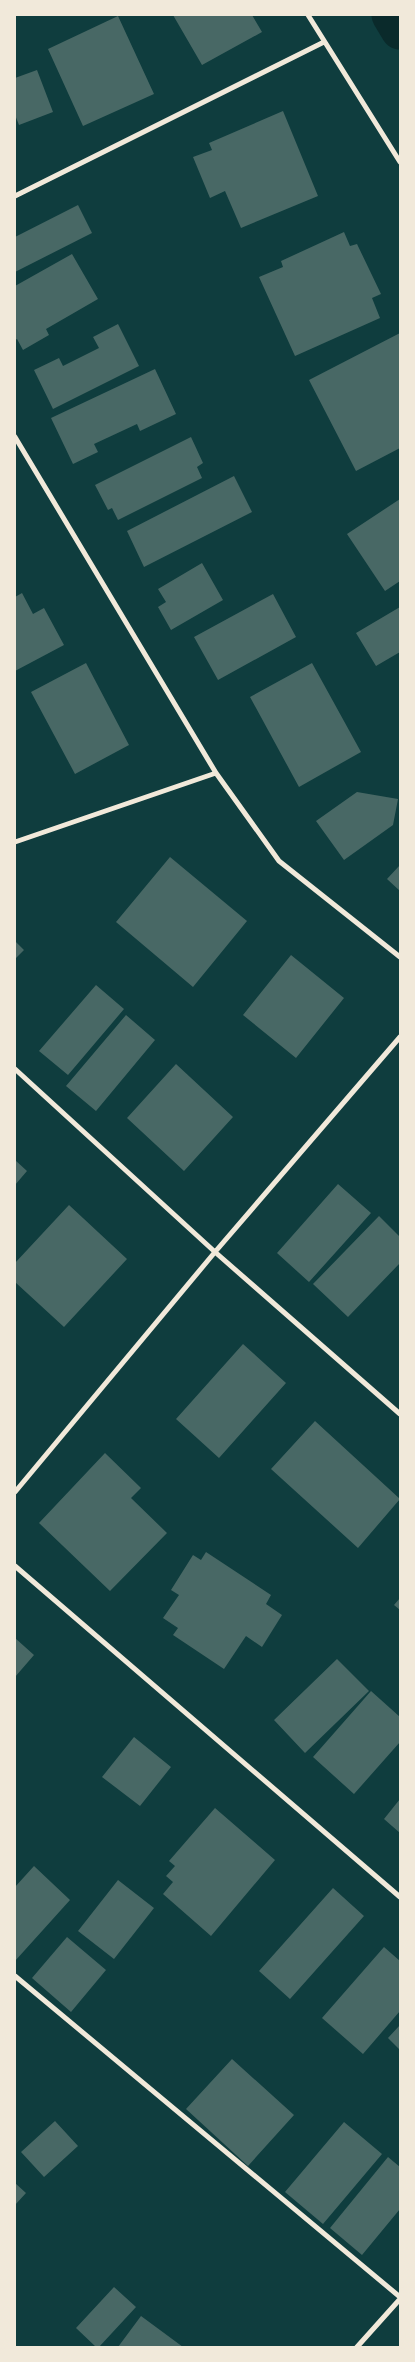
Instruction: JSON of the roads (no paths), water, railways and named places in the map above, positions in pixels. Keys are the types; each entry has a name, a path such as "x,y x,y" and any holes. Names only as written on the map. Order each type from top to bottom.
{"street":[{"path":"308,15 400,162"},
{"path":"15,196 324,42"},
{"path":"15,437 216,772 279,861 400,957"},
{"path":"15,842 216,772"},
{"path":"15,1492 215,1252 400,1037"},
{"path":"15,1068 215,1252 400,1414"},
{"path":"15,1566 400,1897"},
{"path":"15,1976 400,2298 357,2347"}],"waterway":[{"path":"391,15 400,30"}]}
